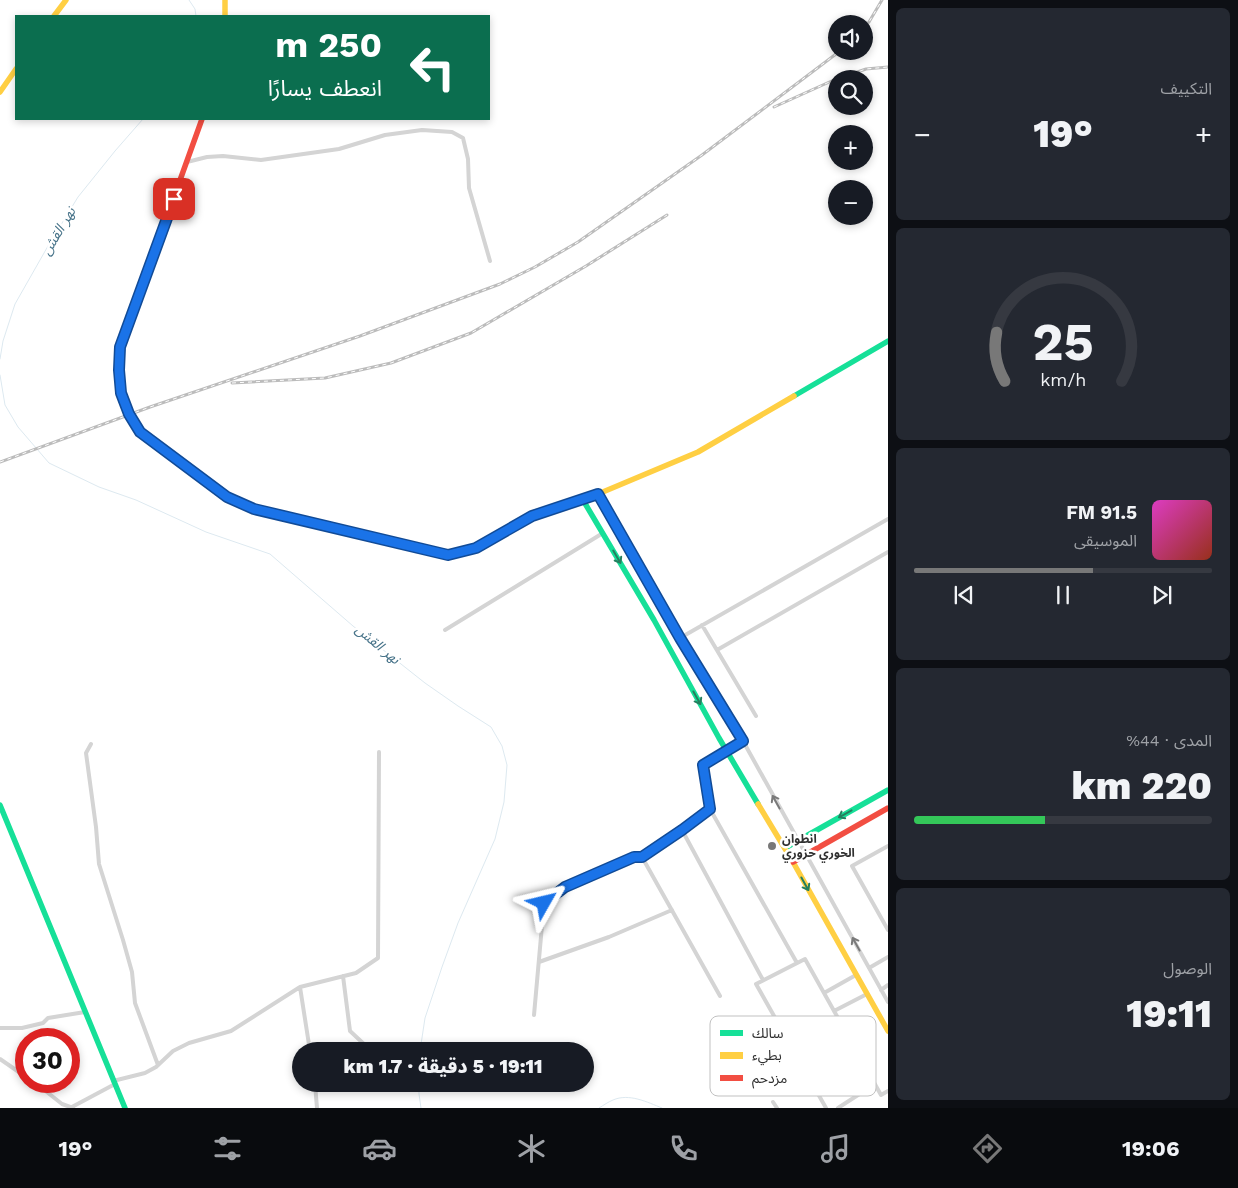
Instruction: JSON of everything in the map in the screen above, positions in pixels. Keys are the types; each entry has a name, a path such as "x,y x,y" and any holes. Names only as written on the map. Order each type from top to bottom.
{"street":[{"path":"55,15 66,0"},
{"path":"225,0 225,15"},
{"path":"0,92 15,70"},
{"path":"202,120 120,347 121,393 129,414 140,432 227,497 254,509 448,555 476,548 532,516 583,500 698,452 888,341"},
{"path":"187,162 207,157 223,156 261,160 339,149 385,135 422,130 452,132 462,138 468,159 469,188 490,261"},
{"path":"598,494 680,638 743,741 888,1002"},
{"path":"583,500 654,620 726,751 785,848 888,1031"},
{"path":"680,638 888,518"},
{"path":"445,630 603,533"},
{"path":"717,650 888,552"},
{"path":"702,625 756,716"},
{"path":"743,741 703,765 710,809 797,963"},
{"path":"91,744 86,753 96,827 98,864 132,972 135,1004 158,1065"},
{"path":"48,1093 62,1104 71,1108 114,1082 145,1073 173,1052 189,1043 231,1031 300,987 356,973 378,958 379,752"},
{"path":"785,848 888,790"},
{"path":"0,805 125,1108"},
{"path":"792,862 888,808"},
{"path":"534,1014 544,903 565,887 634,857 642,857 710,809"},
{"path":"682,830 763,980"},
{"path":"888,846 852,866 888,930"},
{"path":"642,857 720,996"},
{"path":"539,962 609,937 672,910"},
{"path":"869,968 888,957"},
{"path":"774,1016 756,984 805,959 837,1016"},
{"path":"343,976 350,1031 362,1042"},
{"path":"824,993 856,976"},
{"path":"881,990 888,985"},
{"path":"300,987 309,1042"},
{"path":"834,1011 867,994"},
{"path":"0,1028 22,1028 43,1023 48,1018 85,1012"},
{"path":"0,1059 15,1069"},
{"path":"876,1086 881,1095 888,1091"},
{"path":"316,1092 317,1108"},
{"path":"819,1096 826,1108"},
{"path":"838,1108 856,1096"},
{"path":"773,1102 777,1108"}],"waterway":[{"name":"نهر القش","path":"189,0 195,9 196,15"},
{"name":"نهر القش","path":"0,359 3,341 15,304 48,246 78,197 142,120"},
{"name":"نهر القش","path":"0,375 5,405 18,427 49,463 99,487 136,500 206,532 270,554 353,626 425,683 491,727 502,746 507,765 504,802 495,839 458,923 442,967 425,1018 421,1042"},
{"name":"نهر القش","path":"419,1092 421,1108"},
{"name":"نهر القش","path":"599,1108 613,1100 625,1097 638,1099 662,1108"}],"railway":[{"path":"873,15 882,0"},
{"path":"0,462 150,407 360,336 500,284 535,267 578,242 702,155 828,60"},
{"path":"863,70 888,67"},
{"path":"774,107 828,83"},
{"path":"232,383 325,378 391,363 471,333 586,266 667,215"}],"traffic: fast":[{"path":"794,396 888,341"},
{"path":"583,500 654,620 758,804"},
{"path":"261,511 448,555 476,548 503,533"},
{"path":"785,848 888,790"},
{"path":"0,805 125,1108"}],"traffic: slow":[{"path":"55,15 66,0"},
{"path":"225,0 225,15"},
{"path":"0,92 15,70"},
{"path":"124,336 119,360 120,385 127,410 141,433 224,494 242,504 261,511"},
{"path":"503,533 532,516 598,494 698,452 794,396"},
{"path":"758,804 793,862 888,1031"}],"traffic: jam":[{"path":"124,336 202,120"},
{"path":"793,862 888,808"}],"place":[{"name":"انطوان الخوري حزوري","path":"772,846"}],"route":[{"path":"174,199 120,347 121,393 129,414 140,432 227,497 254,509 448,555 476,548 532,516 598,494 680,638 743,741 703,765 710,809 642,857 634,857 565,887 544,903"}]}
